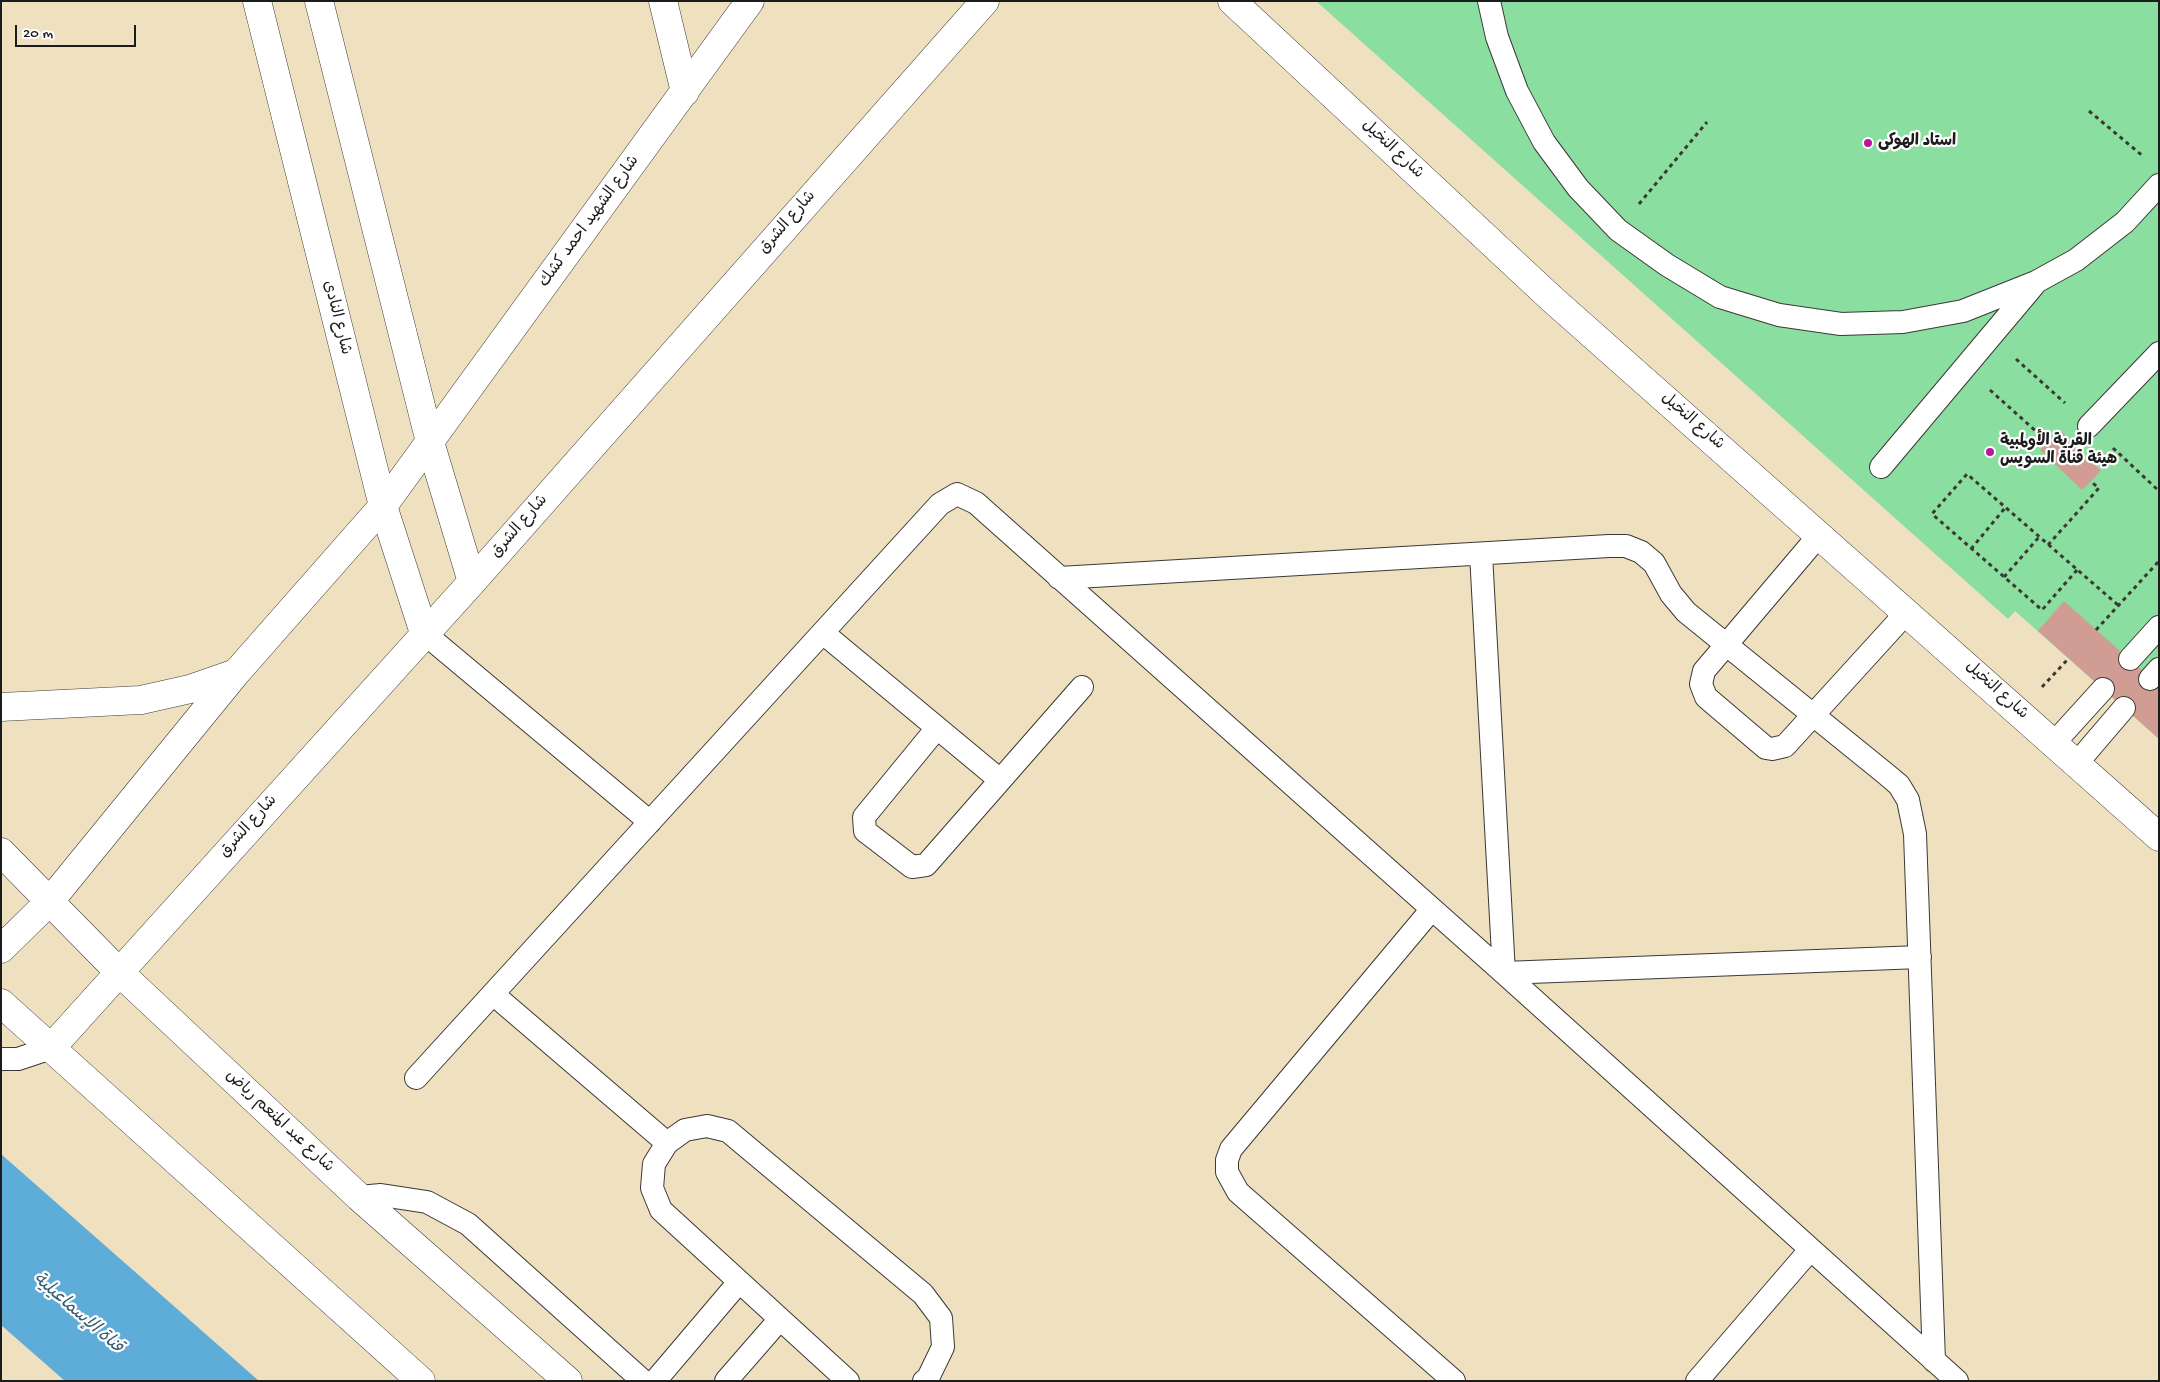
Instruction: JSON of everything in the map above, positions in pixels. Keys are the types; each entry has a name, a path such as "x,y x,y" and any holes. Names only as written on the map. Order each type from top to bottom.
{"main road":[{"name":"شارع النادى","path":"257,1 383,506 424,633"},
{"path":"319,1 430,442 472,582"},
{"path":"663,1 685,92"},
{"name":"شارع الشهيد احمد كشك","path":"430,442 750,1"},
{"name":"شارع الشرق","path":"52,1048 424,633 472,582 984,1"},
{"name":"شارع النخيل","path":"1232,1 1552,299 1820,534 2159,837"},
{"path":"1,949 50,901 236,673 383,506 430,442"},
{"path":"1,707 141,700 190,689 236,673"},
{"name":"شارع عبد المنعم رياض","path":"1,852 119,972 358,1197 568,1381"},
{"path":"1,1003 421,1381"}],"lane":[{"path":"1490,1 1497,37 1517,91 1544,142 1578,188 1618,230 1666,264 1720,297 1779,315 1840,324 1903,322 1963,311 2036,282 2076,260 2125,222 2159,185"},
{"path":"1881,467 2036,282"},
{"path":"2089,426 2159,353"},
{"path":"416,1078 940,504 957,494 967,497 976,503 1504,973 1957,1381"},
{"path":"1820,534 1704,671 1702,691 1706,697 1766,748 1778,748 1790,743 1907,612"},
{"path":"1060,578 1626,546 1641,552 1654,563 1678,604 1886,774 1908,800 1915,834 1934,1361"},
{"path":"1481,554 1504,973"},
{"path":"2130,659 2159,627"},
{"path":"424,633 650,822"},
{"path":"823,633 1000,780"},
{"path":"937,728 864,817 865,831 912,867 926,865 1082,687"},
{"path":"2054,743 2103,689"},
{"path":"2077,763 2124,708"},
{"path":"1432,909 1231,1150 1227,1160 1227,1172 1238,1192 1454,1381"},
{"path":"1504,973 1920,957"},
{"path":"492,994 667,1143"},
{"path":"1,1059 18,1059 52,1048"},
{"path":"848,1381 661,1210 652,1188 654,1164 667,1143 684,1130 706,1126 728,1131 923,1294 941,1318 943,1348 928,1380"},
{"path":"358,1197 389,1196 427,1202 468,1224 642,1381"},
{"path":"1696,1381 1810,1250"},
{"path":"655,1381 740,1282"},
{"path":"726,1381 780,1319"}],"path":[{"path":"2089,111 2145,158"},
{"path":"1618,230 1707,122"},
{"path":"1965,368 2048,442"},
{"path":"2027,368 2047,387"},
{"path":"2132,465 2159,491"},
{"path":"2077,570 2042,610 1932,514 1967,474 2118,605"},
{"path":"2048,545 2099,488 2090,481"},
{"path":"1971,549 2005,508"},
{"path":"2004,577 2038,537"},
{"path":"2096,630 2159,561"}],"green space":[{"name":"القرية الأولمبية هيئة قناة السويس","path":"1316,1 2159,1 2159,739 2015,611 2008,619"}],"water":[{"name":"قناة الإسماعيلية","path":"1,1154 259,1381 65,1381 1,1325"}],"building":[{"path":"2060,430 2101,471 2082,490 2040,450"},
{"path":"2064,601 2159,686 2159,739 2038,631"}],"place":[{"name":"استاد الهوكى","path":"1868,143"},
{"name":"القرية الأولمبية هيئة قناة السويس","path":"1990,452"}]}
